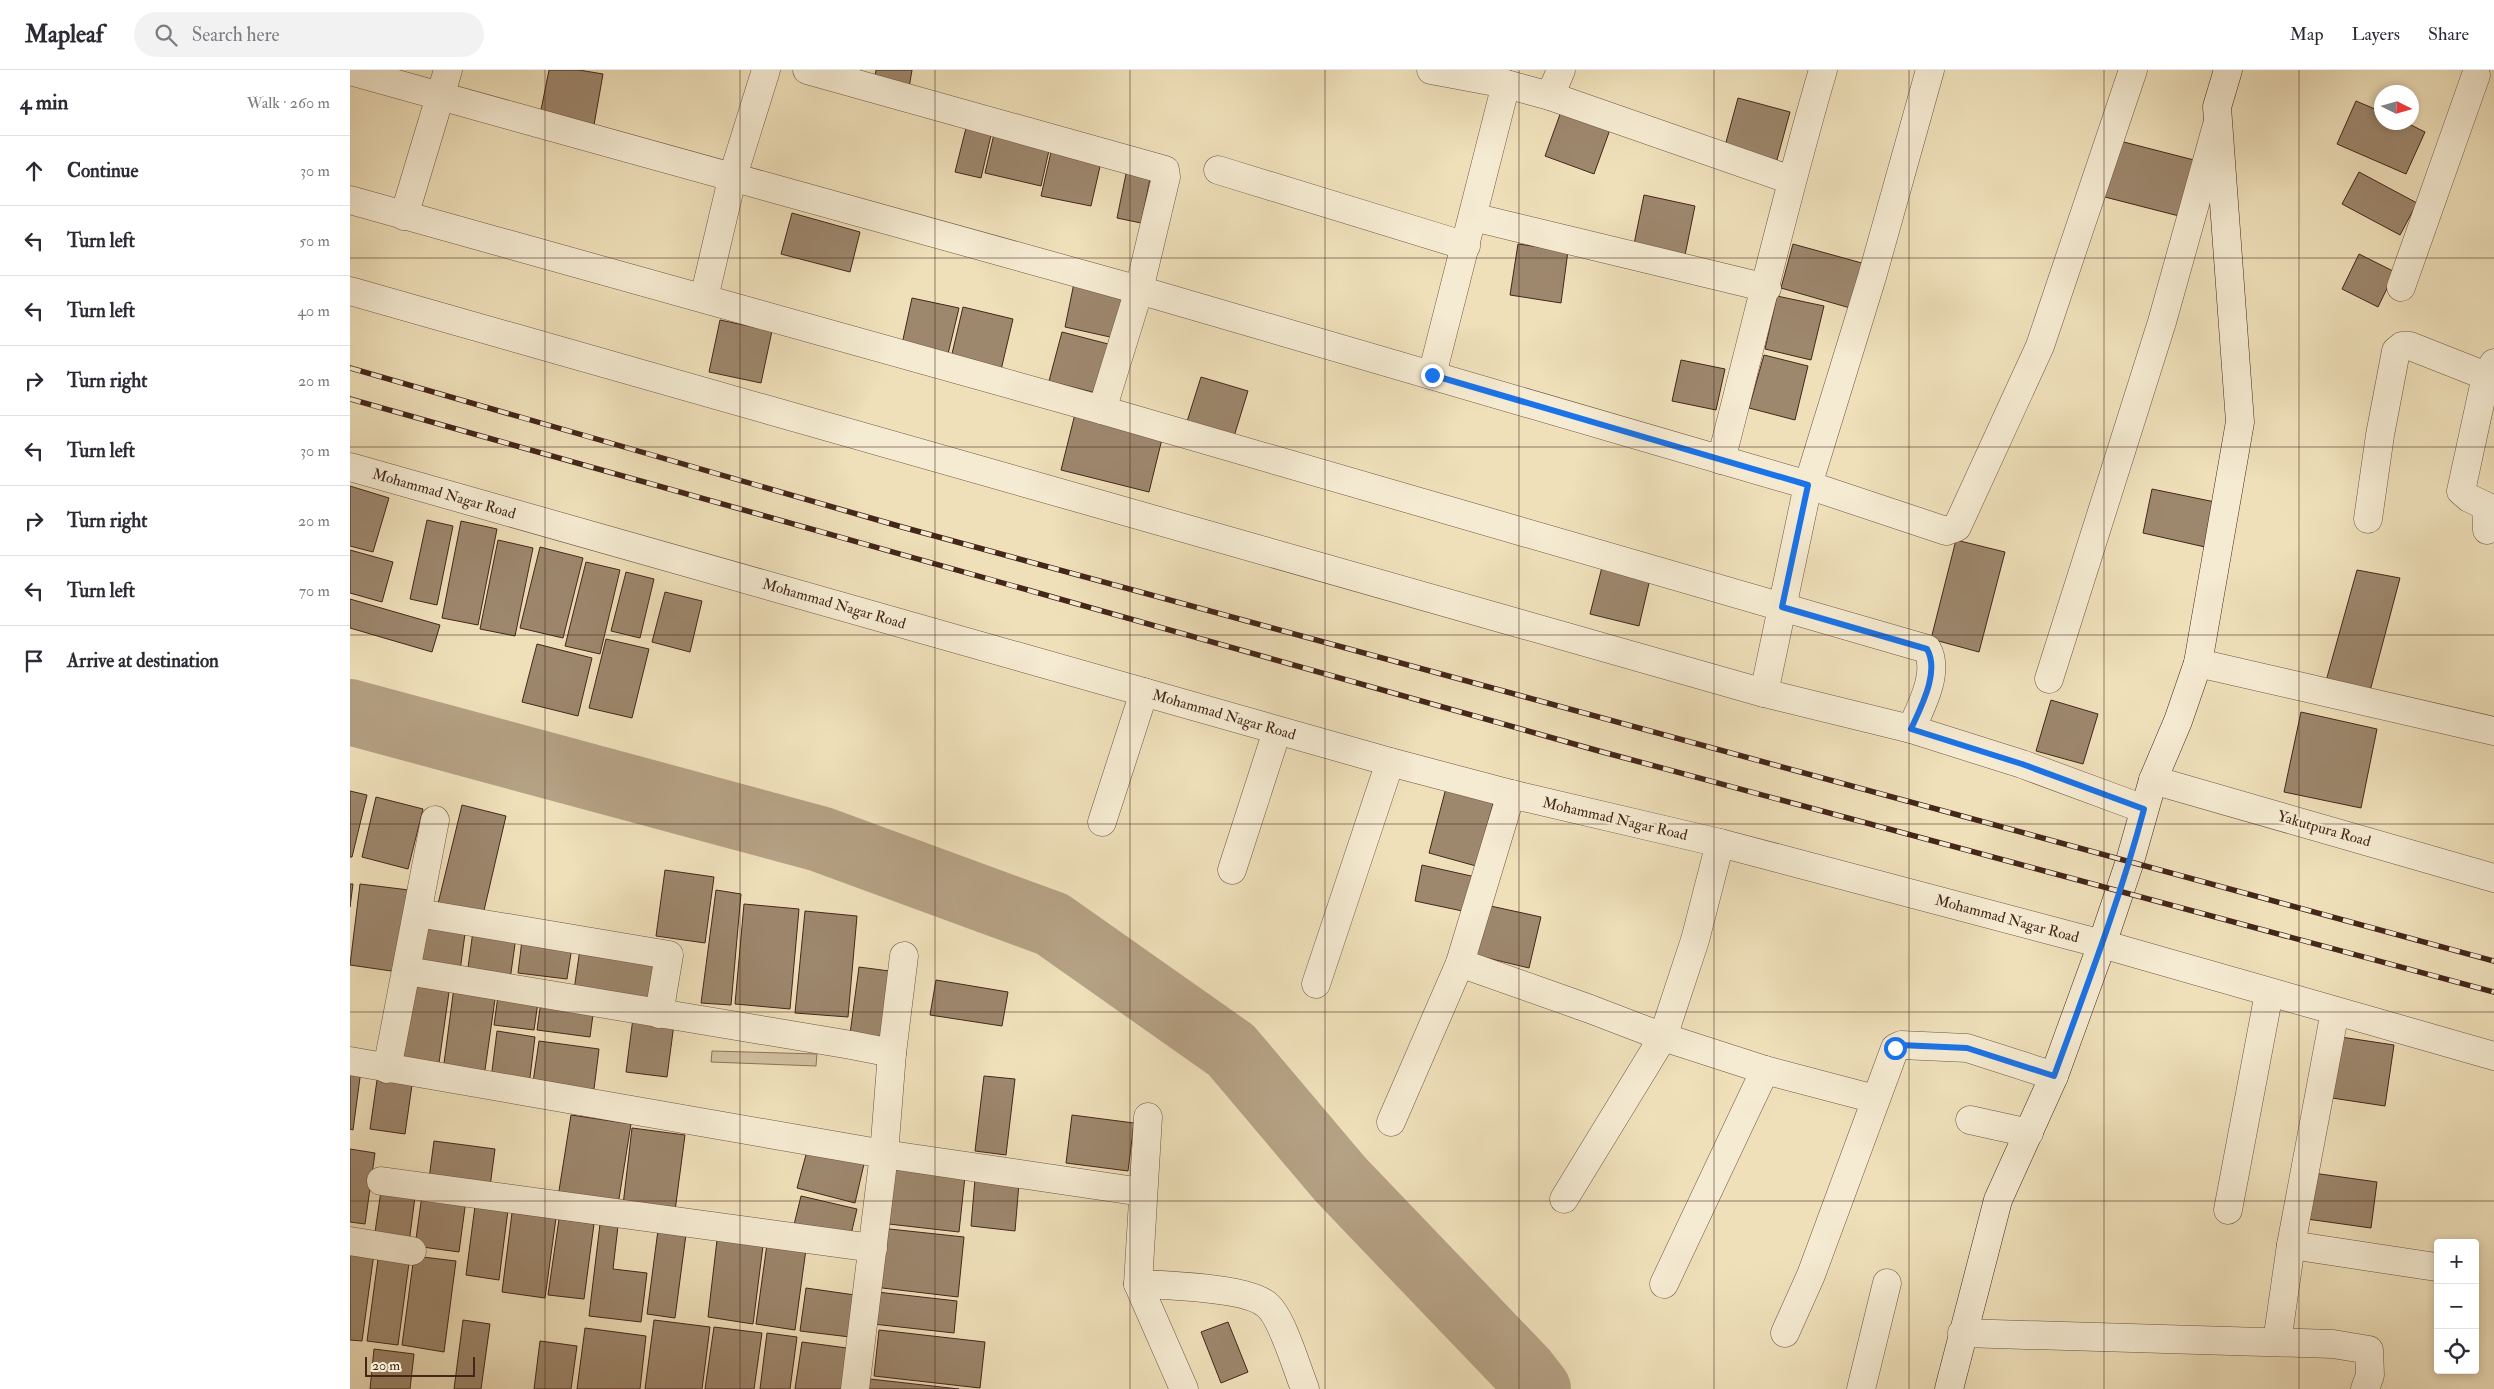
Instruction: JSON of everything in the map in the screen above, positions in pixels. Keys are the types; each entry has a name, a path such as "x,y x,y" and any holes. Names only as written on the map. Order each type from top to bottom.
{"street":[{"path":"704,298 732,179 766,70"},
{"path":"1431,70 1506,84 1550,96 1791,180"},
{"path":"1550,96 1561,70"},
{"path":"1721,460 1767,288 1791,180 1823,70"},
{"path":"1764,693 1808,485 1872,277 1930,70"},
{"path":"350,71 444,82 732,179 1139,290 1808,485 1946,531 1958,527 2040,346 2133,70"},
{"path":"1949,1389 1998,1200 2054,1076 2130,861 2153,780 2178,721 2198,663 2240,422 2217,108 2228,70"},
{"path":"818,71 1165,170 1166,177 1139,290 1102,410"},
{"path":"2401,287 2478,76"},
{"path":"404,216 444,82"},
{"path":"1432,375 1506,84"},
{"path":"2049,679 2162,322 2218,122"},
{"path":"1218,170 1466,246"},
{"path":"350,200 1102,410 1927,649 1933,658 1926,693 1911,729"},
{"path":"1473,217 1767,288"},
{"path":"350,291 1764,693 1911,729 2022,764 2144,809"},
{"path":"2368,519 2380,435 2396,351 2402,346 2410,346 2490,370 2462,491 2469,498 2486,506 2487,530"},
{"name":"Mohammad Nagar Road","path":"350,467 1390,762 1511,794 1720,843 2102,944 2494,1056"},
{"path":"2198,663 2494,731"},
{"path":"1102,822 1144,692"},
{"path":"1232,870 1278,731"},
{"path":"1316,984 1390,762"},
{"name":"Yakutpura Road","path":"2153,780 2494,878"},
{"path":"1391,1122 1460,963 1511,794"},
{"path":"387,1069 435,820"},
{"path":"1564,1199 1663,1037 1695,940 1720,843"},
{"path":"418,913 669,955 659,1014"},
{"path":"855,1389 884,1154 892,1054 904,956"},
{"path":"1460,963 1663,1037 1765,1070 1875,1099"},
{"path":"407,971 852,1045 892,1054"},
{"path":"2228,1210 2269,993"},
{"path":"2278,1342 2291,1245 2335,1011"},
{"path":"1785,1333 1810,1275 1895,1048 1900,1045 1967,1048 2054,1076"},
{"path":"350,1062 884,1154 1142,1192"},
{"path":"1664,1284 1765,1070"},
{"path":"1148,1117 1142,1192 1138,1284 1184,1389"},
{"path":"1970,1120 2029,1133"},
{"path":"381,1181 873,1248"},
{"path":"350,1241 412,1251"},
{"path":"2291,1245 2434,1267"},
{"path":"1861,1389 1887,1283"},
{"path":"1138,1284 1186,1286 1256,1298 1269,1306 1281,1328 1305,1389"},
{"path":"1962,1334 2333,1344 2369,1350 2370,1375 2365,1389"}],"shaded area":[{"path":"712,1051 817,1054 816,1066 711,1062"}],"building":[{"path":"549,70 579,70 603,74 594,125 540,115"},
{"path":"876,70 912,70 909,88 874,82"},
{"path":"1738,98 1790,112 1777,160 1725,146"},
{"path":"2356,101 2374,109 2374,130 2419,129 2425,132 2406,174 2337,144"},
{"path":"1563,106 1612,124 1594,174 1545,156"},
{"path":"968,120 993,127 981,178 955,172"},
{"path":"994,134 1050,146 1041,186 985,173"},
{"path":"2116,140 2194,160 2179,216 2101,196"},
{"path":"1051,152 1101,162 1091,206 1041,196"},
{"path":"1127,169 1151,174 1141,223 1117,218"},
{"path":"2359,172 2417,203 2400,235 2342,204"},
{"path":"1644,195 1695,206 1684,260 1633,249"},
{"path":"792,213 860,232 850,272 781,254"},
{"path":"1518,244 1568,251 1561,303 1510,295"},
{"path":"1793,244 1869,265 1857,310 1781,288"},
{"path":"2359,254 2395,272 2378,307 2342,289"},
{"path":"1074,283 1129,295 1119,339 1065,327"},
{"path":"1777,296 1824,306 1811,360 1765,349"},
{"path":"912,298 959,308 948,354 902,344"},
{"path":"963,307 1013,319 1001,370 951,358"},
{"path":"720,320 772,331 761,383 709,372"},
{"path":"1062,332 1112,345 1100,394 1049,381"},
{"path":"1764,355 1808,366 1795,420 1749,408"},
{"path":"1681,360 1725,369 1716,410 1672,401"},
{"path":"1201,377 1248,391 1232,443 1185,428"},
{"path":"1075,414 1163,435 1149,492 1061,470"},
{"path":"350,486 389,498 373,552 350,546"},
{"path":"2152,489 2215,502 2205,547 2143,533"},
{"path":"427,520 453,526 437,605 410,599"},
{"path":"461,521 497,529 478,625 442,618"},
{"path":"498,540 533,548 515,636 480,629"},
{"path":"1956,540 2005,552 1979,652 1931,639"},
{"path":"540,547 583,558 563,638 520,628"},
{"path":"350,550 393,562 382,602 350,593"},
{"path":"586,562 620,570 600,654 565,646"},
{"path":"1602,567 1650,579 1639,626 1590,614"},
{"path":"2357,570 2400,578 2370,691 2326,681"},
{"path":"626,572 654,579 640,638 611,631"},
{"path":"665,592 702,601 690,652 652,642"},
{"path":"350,599 440,625 432,652 350,628"},
{"path":"606,639 649,649 632,718 589,708"},
{"path":"537,644 592,658 578,716 522,702"},
{"path":"2051,700 2098,714 2083,764 2036,751"},
{"path":"2301,712 2377,729 2361,808 2284,792"},
{"path":"1446,788 1494,800 1476,866 1429,853"},
{"path":"350,791 367,795 352,857 350,857"},
{"path":"376,797 423,809 408,869 362,857"},
{"path":"462,805 506,816 482,919 437,908"},
{"path":"1422,865 1480,878 1472,913 1415,901"},
{"path":"665,870 714,877 705,943 656,936"},
{"path":"350,884 353,884 350,907"},
{"path":"360,884 409,890 398,972 350,965"},
{"path":"716,890 741,894 731,1005 701,1003"},
{"path":"744,904 799,909 790,1009 735,1004"},
{"path":"1486,905 1541,917 1529,968 1475,955"},
{"path":"805,911 857,916 848,1017 795,1013"},
{"path":"419,920 466,926 460,971 413,964"},
{"path":"473,931 516,937 510,980 467,975"},
{"path":"522,940 572,947 567,979 518,973"},
{"path":"580,949 656,960 650,1000 574,990"},
{"path":"859,967 897,972 887,1040 850,1034"},
{"path":"410,980 450,985 438,1070 399,1065"},
{"path":"936,980 1008,992 1002,1026 930,1015"},
{"path":"454,987 496,992 484,1077 443,1071"},
{"path":"498,996 538,1002 534,1030 494,1025"},
{"path":"541,1001 594,1007 590,1037 537,1030"},
{"path":"633,1018 674,1024 667,1077 626,1072"},
{"path":"497,1031 535,1037 529,1085 491,1079"},
{"path":"2341,1037 2394,1045 2385,1106 2332,1098"},
{"path":"539,1041 599,1049 593,1097 532,1089"},
{"path":"350,1068 361,1070 353,1130 350,1129"},
{"path":"984,1076 1015,1079 1006,1155 975,1151"},
{"path":"377,1080 412,1085 405,1134 370,1129"},
{"path":"571,1115 631,1124 618,1205 558,1197"},
{"path":"1072,1115 1134,1123 1128,1171 1066,1163"},
{"path":"632,1128 685,1135 675,1211 623,1205"},
{"path":"434,1141 495,1149 489,1194 428,1186"},
{"path":"350,1149 375,1153 365,1224 350,1222"},
{"path":"807,1151 864,1164 855,1203 797,1188"},
{"path":"886,1167 965,1176 959,1232 880,1223"},
{"path":"2313,1173 2377,1182 2371,1228 2307,1219"},
{"path":"975,1179 1019,1183 1015,1231 971,1226"},
{"path":"382,1184 416,1189 409,1243 374,1239"},
{"path":"422,1195 466,1200 459,1252 415,1246"},
{"path":"801,1196 857,1209 849,1243 793,1229"},
{"path":"475,1206 508,1210 499,1280 466,1275"},
{"path":"512,1213 556,1218 545,1298 502,1292"},
{"path":"559,1219 594,1224 584,1299 548,1295"},
{"path":"600,1224 618,1226 613,1269 647,1273 641,1322 589,1316"},
{"path":"880,1228 964,1237 958,1297 874,1287"},
{"path":"658,1230 686,1234 675,1318 647,1314"},
{"path":"717,1240 763,1246 753,1324 708,1317"},
{"path":"767,1244 806,1249 795,1330 756,1324"},
{"path":"350,1250 374,1253 362,1341 350,1340"},
{"path":"414,1256 456,1261 444,1352 402,1345"},
{"path":"378,1259 409,1263 398,1345 367,1341"},
{"path":"806,1288 855,1295 850,1337 800,1331"},
{"path":"877,1292 957,1301 954,1333 873,1324"},
{"path":"463,1320 490,1324 481,1389 454,1389"},
{"path":"654,1320 710,1327 702,1389 645,1389"},
{"path":"1228,1322 1248,1372 1221,1383 1201,1332"},
{"path":"714,1327 762,1333 754,1389 705,1389"},
{"path":"585,1328 646,1336 640,1389 577,1389"},
{"path":"879,1330 985,1342 980,1388 874,1376"},
{"path":"767,1333 797,1337 790,1389 760,1389"},
{"path":"540,1341 577,1346 571,1389 534,1389"},
{"path":"802,1342 854,1349 849,1389 795,1389"},
{"path":"374,1349 414,1354 410,1389 370,1389"},
{"path":"870,1379 959,1389 869,1389"}],"waterway":[{"path":"350,712 820,839 1052,924 1231,1050 1341,1180 1524,1371 1538,1389"}],"railway":[{"path":"350,368 902,527 2494,961"},
{"path":"350,399 1599,751 2494,992"}],"route":[{"path":"1432,375 1808,485 1782,607 1927,649 1933,658 1926,693 1911,729 2022,764 2144,809 2130,861 2054,1076 1967,1048 1900,1045 1895,1048"}]}
